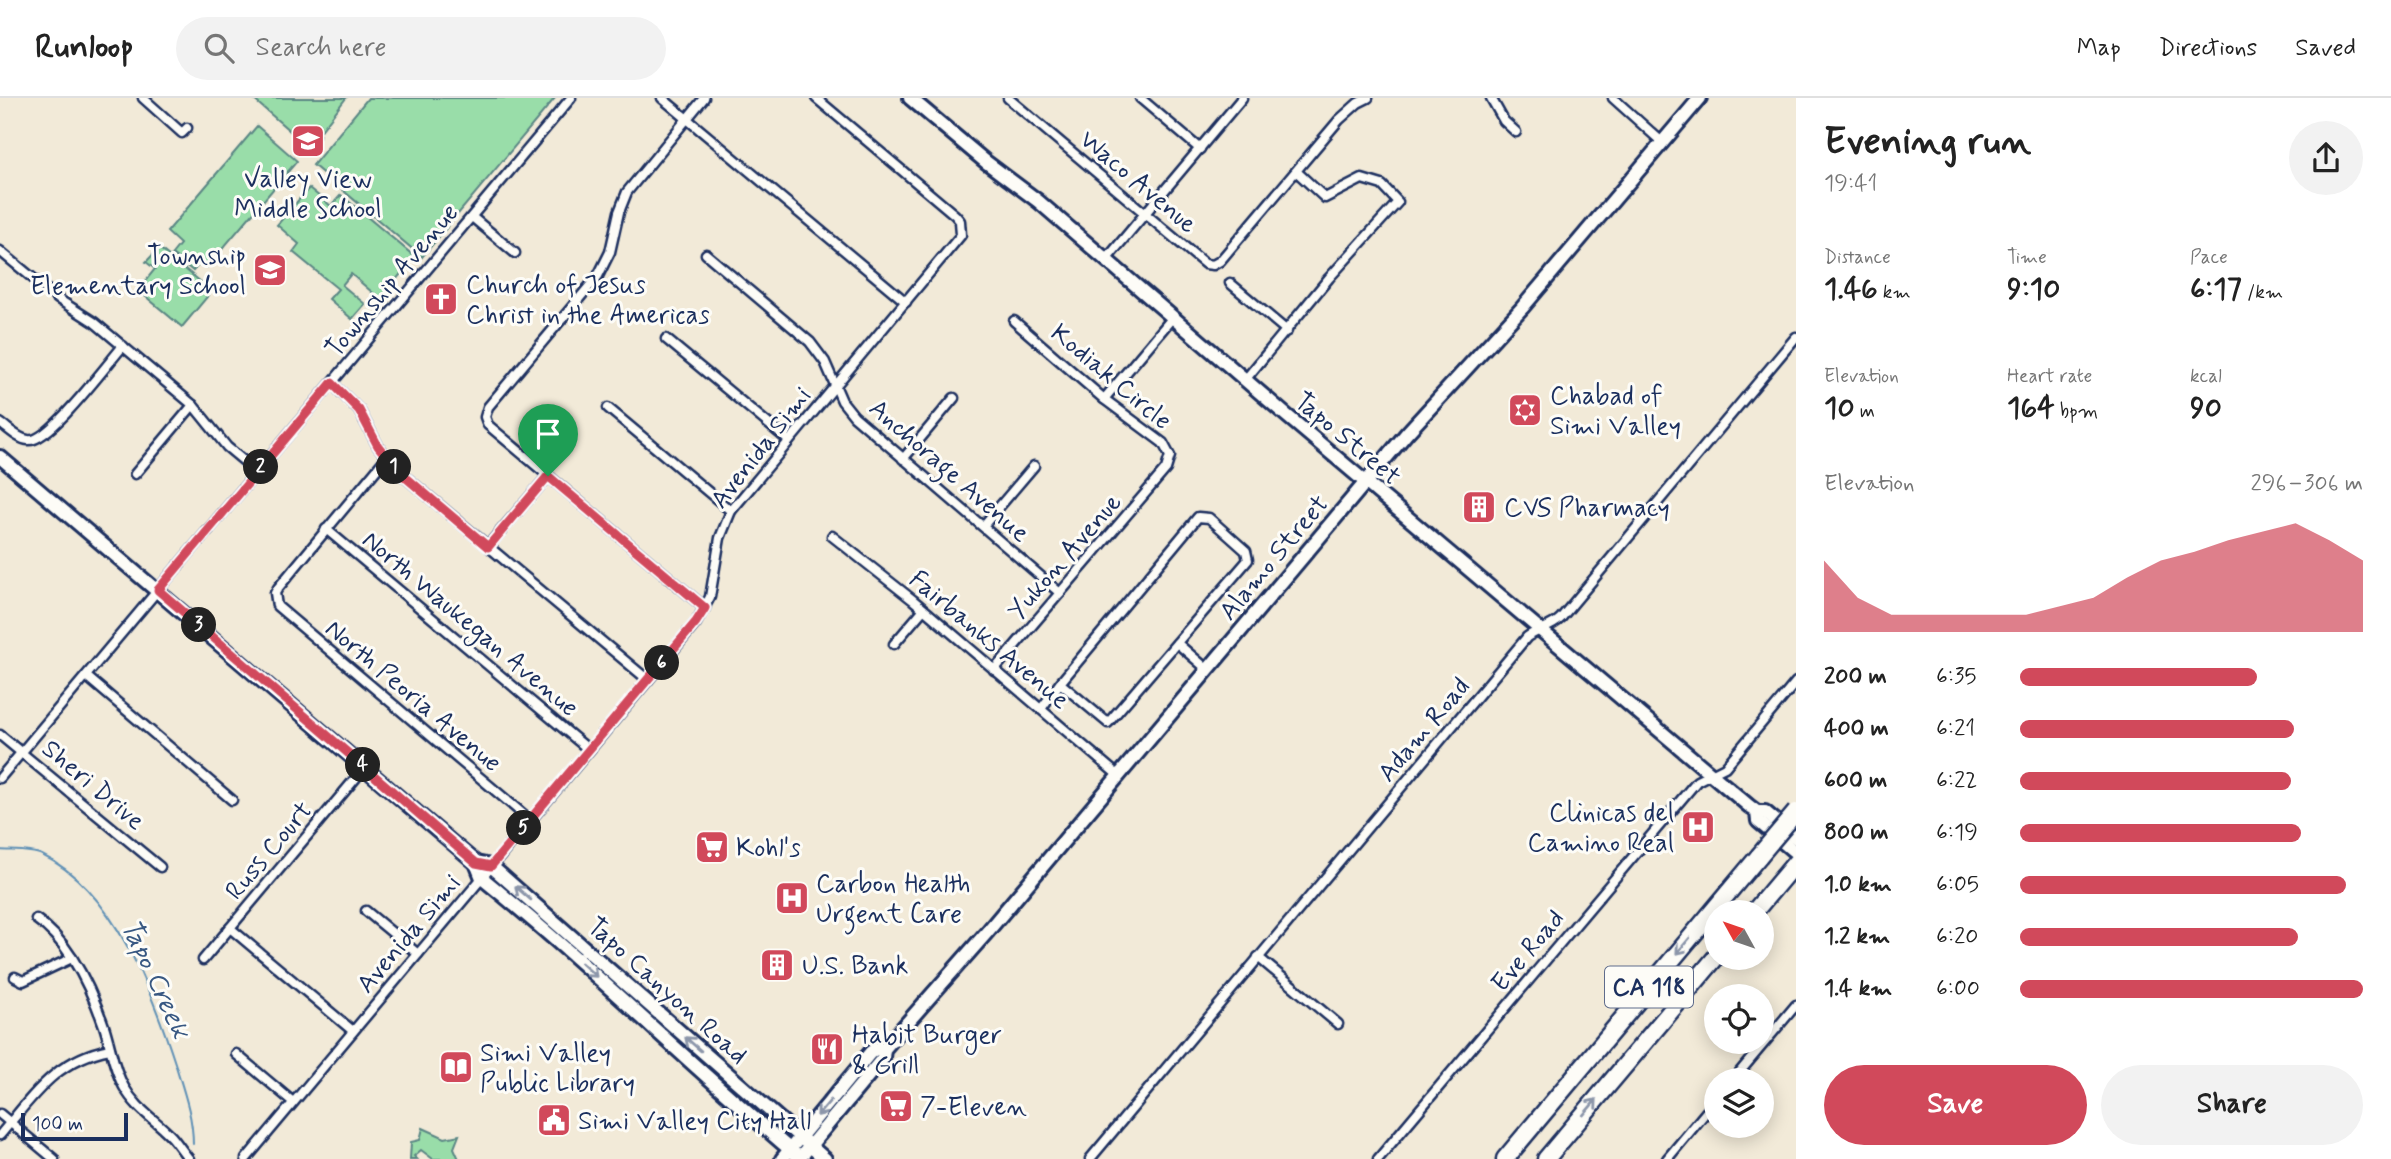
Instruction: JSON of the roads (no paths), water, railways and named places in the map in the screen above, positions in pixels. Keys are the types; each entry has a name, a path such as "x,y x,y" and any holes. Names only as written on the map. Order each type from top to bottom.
{"highway":[{"name":"CA 118","path":"1505,1159 1796,812"},
{"path":"1764,900 1796,862"},
{"name":"CA 118","path":"1546,1159 1705,970"},
{"path":"1493,1159 1538,1119"}],"main road":[{"name":"Tapo Street","path":"910,98 986,162 1038,201 1365,482 1757,812 1765,813 1796,838"},
{"name":"Alamo Street","path":"794,1157 810,1146 883,1058 884,1049 988,931 1365,482 1522,308 1700,98"},
{"name":"Tapo Canyon Road","path":"0,457 476,863 482,878 559,943 794,1157"},
{"name":"Tapo Street","path":"1757,812 1758,821 1796,853"},
{"name":"Tapo Canyon Road","path":"476,863 491,866 825,1159"},
{"name":"Alamo Street","path":"794,1157 799,1137 870,1053 876,1049 884,1049"}],"street":[{"path":"143,98 182,133 187,128"},
{"name":"Township Avenue","path":"0,778 571,98"},
{"path":"663,98 906,302"},
{"path":"704,98 627,192 619,212 610,252 598,276 486,412 488,425 705,608"},
{"name":"Avenida Simi","path":"246,1159 696,622 705,608 714,584 719,538 731,511 957,241 962,228 955,215 817,98"},
{"name":"Waco Avenue","path":"1008,98 1205,264 1213,265 1220,261 1297,172"},
{"path":"1140,98 1200,149"},
{"path":"1106,260 1242,98"},
{"path":"1245,380 1329,278 1398,202 1382,185 1362,179 1325,198 1297,172 1346,113 1368,98"},
{"path":"1491,98 1504,121 1516,132"},
{"path":"1613,98 1663,143"},
{"path":"471,217 515,253"},
{"path":"0,251 58,299 94,322 193,405 228,447 257,472"},
{"name":"Anchorage Avenue","path":"706,254 810,342 825,362 835,386 854,416 1060,593"},
{"path":"1230,283 1287,331"},
{"path":"1104,399 1173,317"},
{"name":"Kodiak Circle","path":"1014,321 1104,399 1163,443 1170,456 1166,469"},
{"name":"Adam Road","path":"1090,1159 1527,637 1539,629 1554,625 1561,618 1796,337"},
{"path":"666,338 789,441"},
{"path":"0,423 24,439 34,440 46,434 123,346"},
{"path":"332,383 359,410 386,458 648,680"},
{"path":"903,459 954,398"},
{"path":"135,474 193,405"},
{"path":"608,408 731,511"},
{"path":"327,529 386,458"},
{"path":"983,526 1034,466"},
{"name":"Yukon Avenue","path":"994,670 1166,469"},
{"path":"488,547 548,476"},
{"path":"1041,709 1060,683 1198,517 1209,518 1246,551 1248,561 1108,723 1060,683"},
{"name":"North Peoria Avenue","path":"327,529 278,588 275,599 282,611 530,820"},
{"name":"North Waukegan Avenue","path":"327,529 589,750"},
{"name":"Fairbanks Avenue","path":"832,536 1118,776"},
{"path":"894,644 923,610"},
{"path":"1177,643 1208,670"},
{"path":"86,676 232,800"},
{"name":"Eve Road","path":"1378,1159 1697,781 1725,767 1796,682"},
{"name":"Sheri Drive","path":"0,735 160,867"},
{"name":"Russ Court","path":"203,960 365,767"},
{"path":"366,911 418,954"},
{"path":"36,919 57,935 72,958 104,1027 117,1074 131,1098 173,1138 188,1159"},
{"path":"230,928 353,1031"},
{"path":"1258,957 1338,1024"},
{"path":"15,977 23,981 72,958"},
{"path":"1743,1068 1796,1005"},
{"path":"0,1135 61,1068 84,1055 110,1049"},
{"path":"236,1054 293,1102"},
{"path":"0,1114 54,1159"},
{"path":"1667,1159 1704,1115"}],"waterway":[{"name":"Tapo Creek","path":"0,850 38,853 68,871 110,918 128,947 156,1008 188,1105 193,1144"}],"place":[{"name":"Valley View Middle School","path":"308,141"},
{"name":"Township Elementary School","path":"270,270"},
{"name":"Church of Jesus Christ in the Americas","path":"441,299"},
{"name":"Chabad of Simi Valley","path":"1525,410"},
{"name":"CVS Pharmacy","path":"1479,507"},
{"name":"Clinicas del Camino Real","path":"1698,827"},
{"name":"Kohl's","path":"712,847"},
{"name":"Carbon Health Urgent Care","path":"792,898"},
{"name":"U.S. Bank","path":"777,965"},
{"name":"Habit Burger & Grill","path":"827,1049"},
{"name":"Simi Valley Public Library","path":"456,1067"},
{"name":"7-Eleven","path":"896,1106"},
{"name":"Simi Valley City Hall","path":"554,1120"}]}
